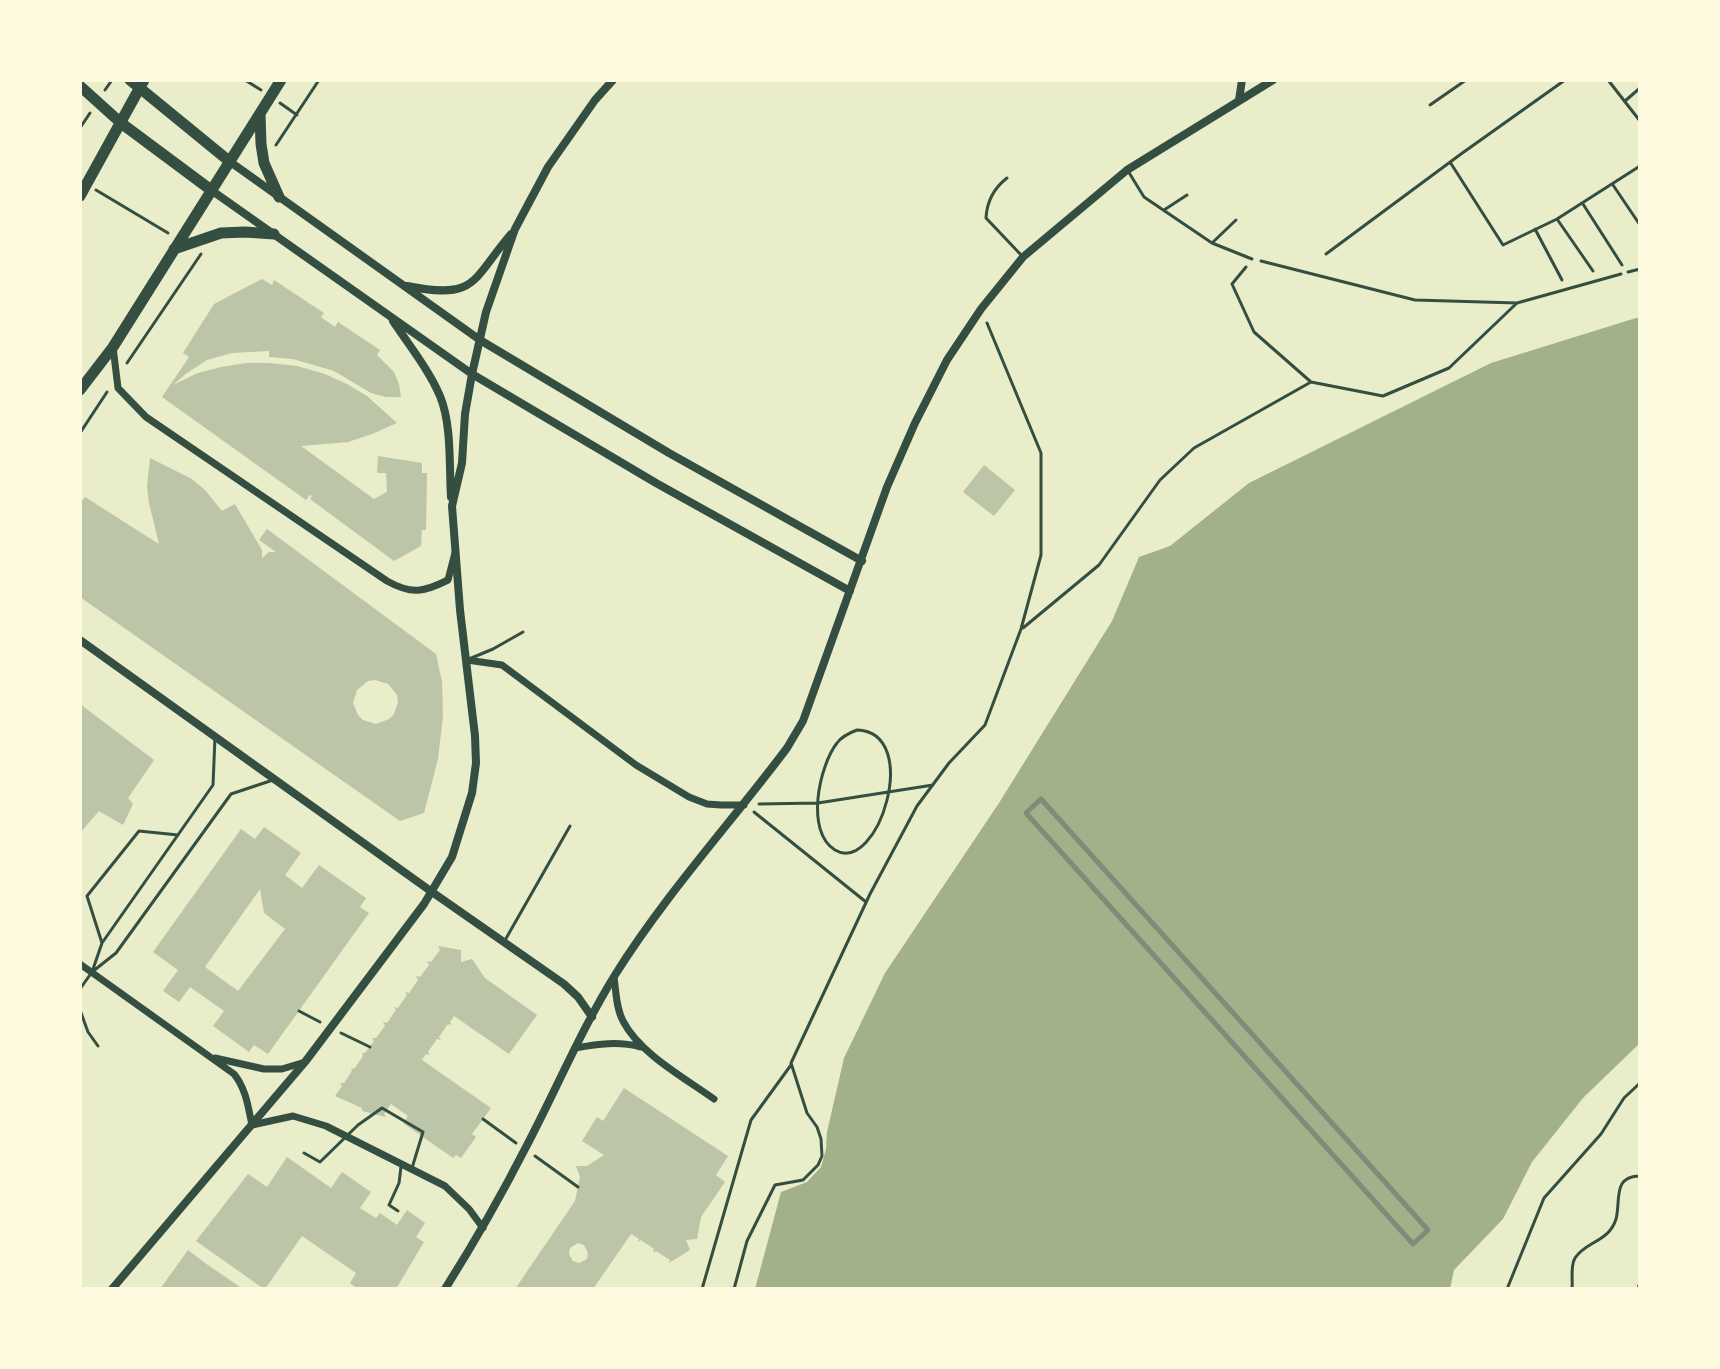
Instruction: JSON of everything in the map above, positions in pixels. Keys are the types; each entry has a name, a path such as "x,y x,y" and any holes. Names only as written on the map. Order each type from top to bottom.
{"main road":[{"path":"80,390 113,347 281,80"},
{"path":"80,196 121,123 137,83 229,161"},
{"path":"80,86 121,123 211,190"},
{"path":"260,114 264,163 279,197"},
{"path":"179,245 221,233 274,234"}],"street":[{"path":"452,506 462,463 465,414 472,374 486,312 515,229 548,167 595,100 613,80"},
{"path":"1239,100 1242,80"},
{"path":"445,1289 483,1228 614,977 641,936 787,748 803,721 887,487 947,360 981,309 1023,257 1127,170 1273,80"},
{"path":"229,161 480,340 669,453 862,561"},
{"path":"211,190 472,374 656,483 850,591"},
{"path":"402,286 433,292 463,288 480,275 515,229"},
{"path":"112,1289 305,1062 432,892 455,849 472,793 476,763 475,736 460,610 448,430 441,398 391,317"},
{"path":"113,347 118,388 146,417 402,590 420,591 448,580 455,553"},
{"path":"80,640 564,984 592,1017"},
{"path":"467,660 502,665 636,765 689,797 707,804 744,805"},
{"path":"80,964 234,1074 247,1098 252,1125"},
{"path":"614,977 622,1020 643,1048 714,1099"},
{"path":"575,1048 608,1042 643,1048"},
{"path":"213,1058 264,1069 282,1069 305,1062"},
{"path":"252,1125 293,1116 326,1126 445,1186 483,1228"}],"lane":[{"path":"1430,105 1466,80"},
{"path":"1555,80 1559,84"},
{"path":"1326,254 1565,80"},
{"path":"1608,80 1640,121"},
{"path":"1625,101 1640,88"},
{"path":"1450,162 1503,245 1557,219 1640,166"},
{"path":"1127,170 1144,197 1212,243 1252,259"},
{"path":"1007,178 996,186 986,218 1023,257"},
{"path":"1613,184 1640,225"},
{"path":"1164,210 1187,195"},
{"path":"1582,203 1622,265"},
{"path":"1557,219 1593,271"},
{"path":"1212,243 1236,220"},
{"path":"1535,229 1562,280"},
{"path":"467,660 523,632"},
{"path":"80,989 92,972 102,943 213,785 215,736"},
{"path":"92,972 116,953 231,794 275,779"},
{"path":"504,942 570,826"},
{"path":"102,943 87,896 139,831 178,835"},
{"path":"80,1010 88,1032 98,1046"},
{"path":"304,1153 320,1162 346,1135 382,1108 423,1132 411,1168"},
{"path":"398,1211 389,1205 399,1183 402,1163"}],"path":[{"path":"264,163 319,80"},
{"path":"86,185 197,260"},
{"path":"80,433 213,237"},
{"path":"1517,303 1449,368 1383,396 1311,382 1254,332 1232,284 1252,259 1415,300 1517,303 1640,269"},
{"path":"702,1289 751,1120 791,1064 866,902 917,806 949,763 985,725 1021,629 1041,555 1041,453 981,309"},
{"path":"1021,629 1099,565 1160,480 1194,448 1311,382"},
{"path":"857,730 872,733 885,747 890,765 885,807 872,836 860,849 849,853 834,850 826,842 819,825 818,803 820,783 830,753 840,739 857,730"},
{"path":"744,805 818,803 933,785"},
{"path":"744,805 866,902"},
{"path":"734,1289 747,1241 775,1185 803,1180 818,1165 822,1156 817,1127 807,1113 791,1064"},
{"path":"1507,1289 1544,1198 1601,1134 1624,1098 1640,1083"},
{"path":"1572,1289 1575,1256 1607,1235 1616,1219 1616,1201 1622,1184 1630,1177 1640,1176"},
{"path":"1638,1289 1640,1282"}],"shaded area":[{"path":"1640,318 1640,1043 1583,1098 1532,1162 1503,1219 1454,1270 1450,1289 755,1289 781,1192 807,1182 821,1167 844,1058 885,973 999,803 1112,621 1139,557 1170,546 1249,483 1491,363"}],"building":[{"path":"262,279 272,285 274,280 324,313 321,317 335,327 338,322 380,350 377,355 394,372 401,397 371,393 334,371 293,359 269,357 269,351 232,353 207,360 173,385 198,373 221,367 269,363 297,366 325,374 367,396 397,423 348,442 301,446 374,499 387,492 386,473 377,473 378,456 422,463 422,473 427,473 426,530 422,530 421,546 394,561 310,499 312,496 306,500 162,397 189,357 183,353 214,304"},
{"path":"150,458 192,479 222,511 235,504 262,550 262,558 269,552 276,552 259,540 267,529 436,654 442,682 443,716 438,759 424,813 400,821 80,597 80,504 85,497 159,544 147,486","holes":["368,681 388,684 397,695 394,714 376,724 363,720 353,703 357,690"]},
{"path":"984,465 1015,490 994,516 963,492"},
{"path":"80,704 154,760 128,798 133,804 123,825 99,811 80,833"},
{"path":"264,827 301,853 285,875 302,888 319,865 366,898 360,907 369,913 268,1054 254,1045 249,1052 213,1026 224,1011 190,987 179,1002 163,991 178,970 153,952 241,829 255,839","holes":["260,889 264,913 285,929 238,991 205,967"]},
{"path":"438,946 461,950 461,962 472,959 485,978 537,1015 509,1054 454,1016 450,1022 452,1025 448,1024 439,1037 441,1040 437,1039 428,1052 430,1055 426,1054 422,1060 491,1108 472,1134 476,1137 461,1158 456,1155 453,1158 403,1123 408,1116 391,1104 384,1114 386,1117 362,1111 362,1108 335,1096 342,1086 340,1083 344,1083 351,1068 354,1069 362,1053 374,1041 372,1038 376,1038 385,1026 383,1022 387,1023 396,1010 394,1007 398,1008 407,995 405,992 409,993 418,980 416,976 420,977 429,965 427,961 431,962 440,950"},
{"path":"624,1088 728,1156 716,1175 725,1182 701,1217 697,1239 686,1240 690,1250 669,1263 670,1260 656,1251 653,1253 654,1249 641,1240 638,1242 639,1239 631,1234 593,1289 515,1289 575,1201 580,1177 576,1166 587,1166 604,1155 582,1141 597,1117 603,1121","holes":["578,1243 584,1245 587,1259 579,1263 573,1261 570,1248"]},
{"path":"287,1157 331,1188 342,1172 371,1192 360,1208 376,1218 380,1213 397,1225 407,1210 425,1223 416,1237 424,1242 396,1289 354,1289 350,1283 356,1273 302,1236 264,1289 196,1241 248,1174 267,1187"},
{"path":"188,1250 205,1263 243,1289 160,1289"}],"railway":[{"path":"1041,799 1428,1230 1413,1244 1026,813 1041,799"}]}
